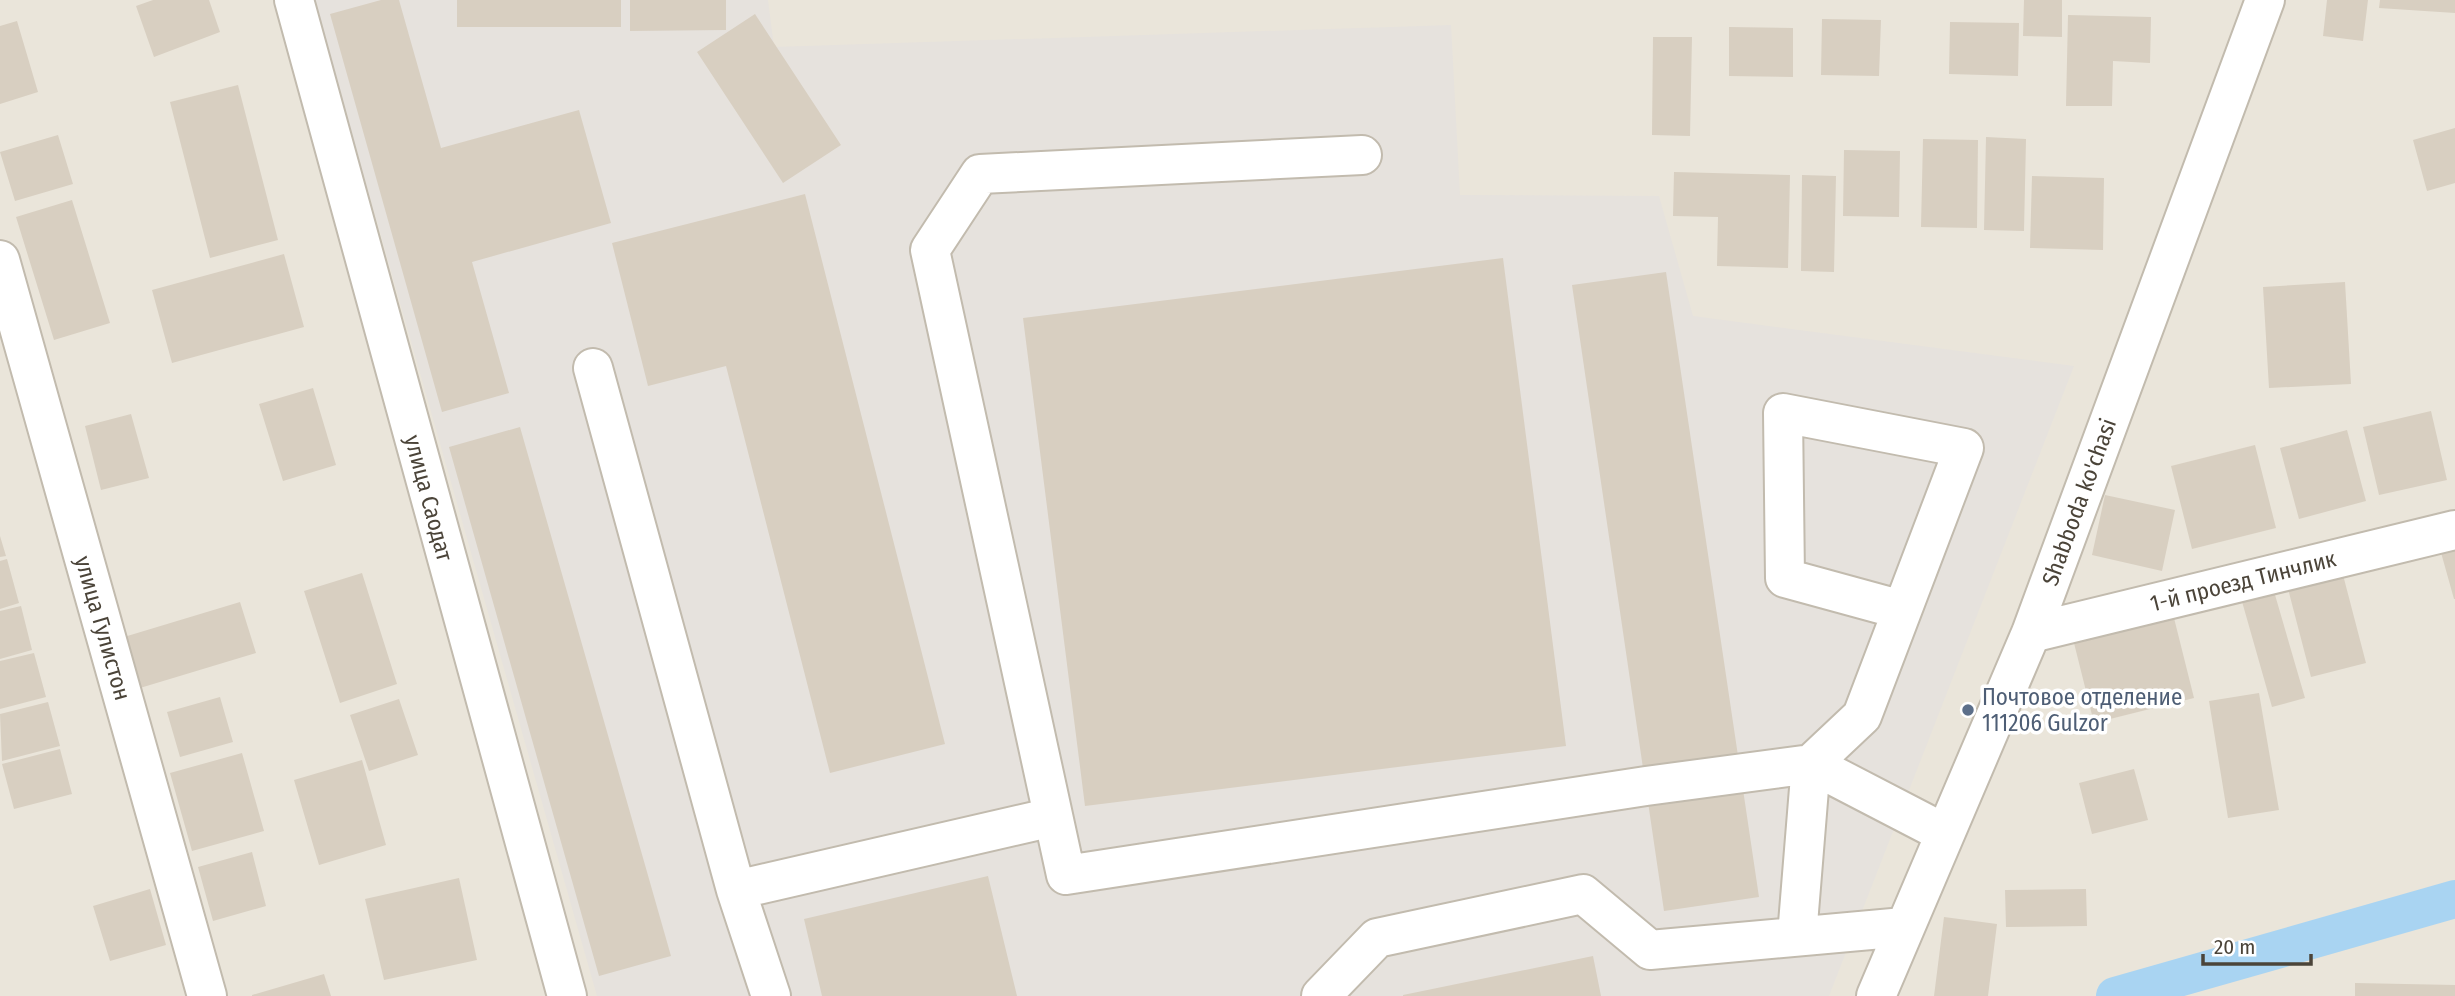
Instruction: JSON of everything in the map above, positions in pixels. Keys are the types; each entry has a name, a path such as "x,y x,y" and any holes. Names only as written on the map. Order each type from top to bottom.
{"street":[{"name":"улица Саодат","path":"295,0 567,996"},
{"name":"Shabboda ko'chasi","path":"1876,996 2031,633 2265,0"},
{"path":"1362,155 980,174 930,250 1066,875 1811,764 1862,716 1964,448 1783,413 1785,578 1902,610"},
{"name":"улица Гулистон","path":"0,260 207,996"},
{"path":"593,368 736,890 771,996"},
{"name":"1-й проезд Тинчлик","path":"2031,633 2455,530"},
{"path":"1811,764 1944,833"},
{"path":"1797,936 1811,764"},
{"path":"736,890 1054,817"},
{"path":"1321,996 1377,938 1583,894 1650,950 1904,927"}],"shaded area":[{"path":"0,0 2455,0 2455,996 0,996"},
{"path":"314,0 768,0 774,47 1451,25 1460,195 1659,196 1693,316 2074,366 1829,996 597,996"}],"building":[{"path":"153,0 209,0 220,32 154,57 136,6"},
{"path":"381,0 399,0 441,148 579,110 611,223 472,262 509,393 442,412 330,14"},
{"path":"457,0 621,0 621,27 457,27"},
{"path":"630,0 726,0 726,30 630,31"},
{"path":"2024,0 2062,0 2062,37 2023,36"},
{"path":"2327,0 2368,0 2363,41 2323,36"},
{"path":"2380,0 2455,0 2455,13 2379,8"},
{"path":"755,14 841,145 783,183 697,52"},
{"path":"2068,15 2151,17 2150,63 2113,61 2112,106 2066,106"},
{"path":"1822,19 1881,20 1879,76 1821,75"},
{"path":"17,21 38,92 0,104 0,26"},
{"path":"1950,22 2019,23 2018,76 1949,74"},
{"path":"1729,27 1793,28 1793,77 1729,76"},
{"path":"1653,37 1692,37 1690,136 1652,135"},
{"path":"238,85 278,240 210,258 170,102"},
{"path":"2455,128 2455,183 2427,191 2413,140"},
{"path":"58,135 73,184 15,201 0,152"},
{"path":"1986,137 2026,139 2024,231 1984,230"},
{"path":"1923,139 1978,140 1977,228 1921,227"},
{"path":"1844,150 1900,151 1899,217 1843,216"},
{"path":"1674,172 1790,175 1788,268 1717,266 1718,217 1673,216"},
{"path":"1802,175 1836,176 1834,272 1801,271"},
{"path":"2032,176 2104,178 2103,250 2030,248"},
{"path":"805,194 945,744 830,773 726,366 648,386 612,243"},
{"path":"72,200 110,323 54,340 16,217"},
{"path":"284,254 304,327 172,363 152,290"},
{"path":"1503,258 1566,746 1085,806 1023,318"},
{"path":"1666,272 1759,897 1664,911 1572,285"},
{"path":"2345,282 2351,384 2269,388 2263,287"},
{"path":"313,388 336,465 283,481 259,404"},
{"path":"2431,411 2447,480 2379,495 2363,427"},
{"path":"131,414 149,478 101,490 85,426"},
{"path":"520,427 671,956 599,976 449,447"},
{"path":"2347,430 2366,501 2299,519 2280,448"},
{"path":"2255,445 2276,528 2192,549 2171,466"},
{"path":"2105,495 2175,510 2162,571 2092,555"},
{"path":"0,536 6,556 0,557"},
{"path":"2455,545 2455,599 2454,599 2440,549"},
{"path":"7,559 19,603 0,609 0,561"},
{"path":"2342,571 2366,663 2311,677 2287,585"},
{"path":"362,573 397,684 340,703 304,591"},
{"path":"2273,588 2305,698 2272,707 2241,598"},
{"path":"240,602 256,653 140,688 124,637"},
{"path":"21,606 32,650 0,659 0,611"},
{"path":"2173,614 2194,698 2094,723 2073,639"},
{"path":"34,653 46,697 0,709 0,661"},
{"path":"2259,693 2279,810 2228,818 2209,701"},
{"path":"220,697 233,742 180,757 167,712"},
{"path":"399,699 418,755 369,771 350,715"},
{"path":"48,702 60,746 2,761 0,714"},
{"path":"60,749 72,794 14,809 2,764"},
{"path":"242,753 264,831 192,851 170,773"},
{"path":"362,760 386,845 319,865 294,780"},
{"path":"2134,769 2148,820 2092,834 2079,783"},
{"path":"252,852 266,906 213,921 198,867"},
{"path":"988,876 1017,996 822,996 804,919"},
{"path":"459,878 477,960 384,980 365,899"},
{"path":"150,889 166,945 110,961 93,906"},
{"path":"2086,889 2087,926 2006,927 2005,890"},
{"path":"1944,917 1997,924 1988,996 1934,996"},
{"path":"1593,956 1601,996 1403,996 1403,995"},
{"path":"324,974 331,996 252,996 252,995"},
{"path":"2355,983 2455,985 2455,996 2355,996"}],"waterway":[{"path":"2115,996 2455,899"}],"place":[{"name":"Почтовое отделение 111206 Gulzor","path":"1968,710"}]}
